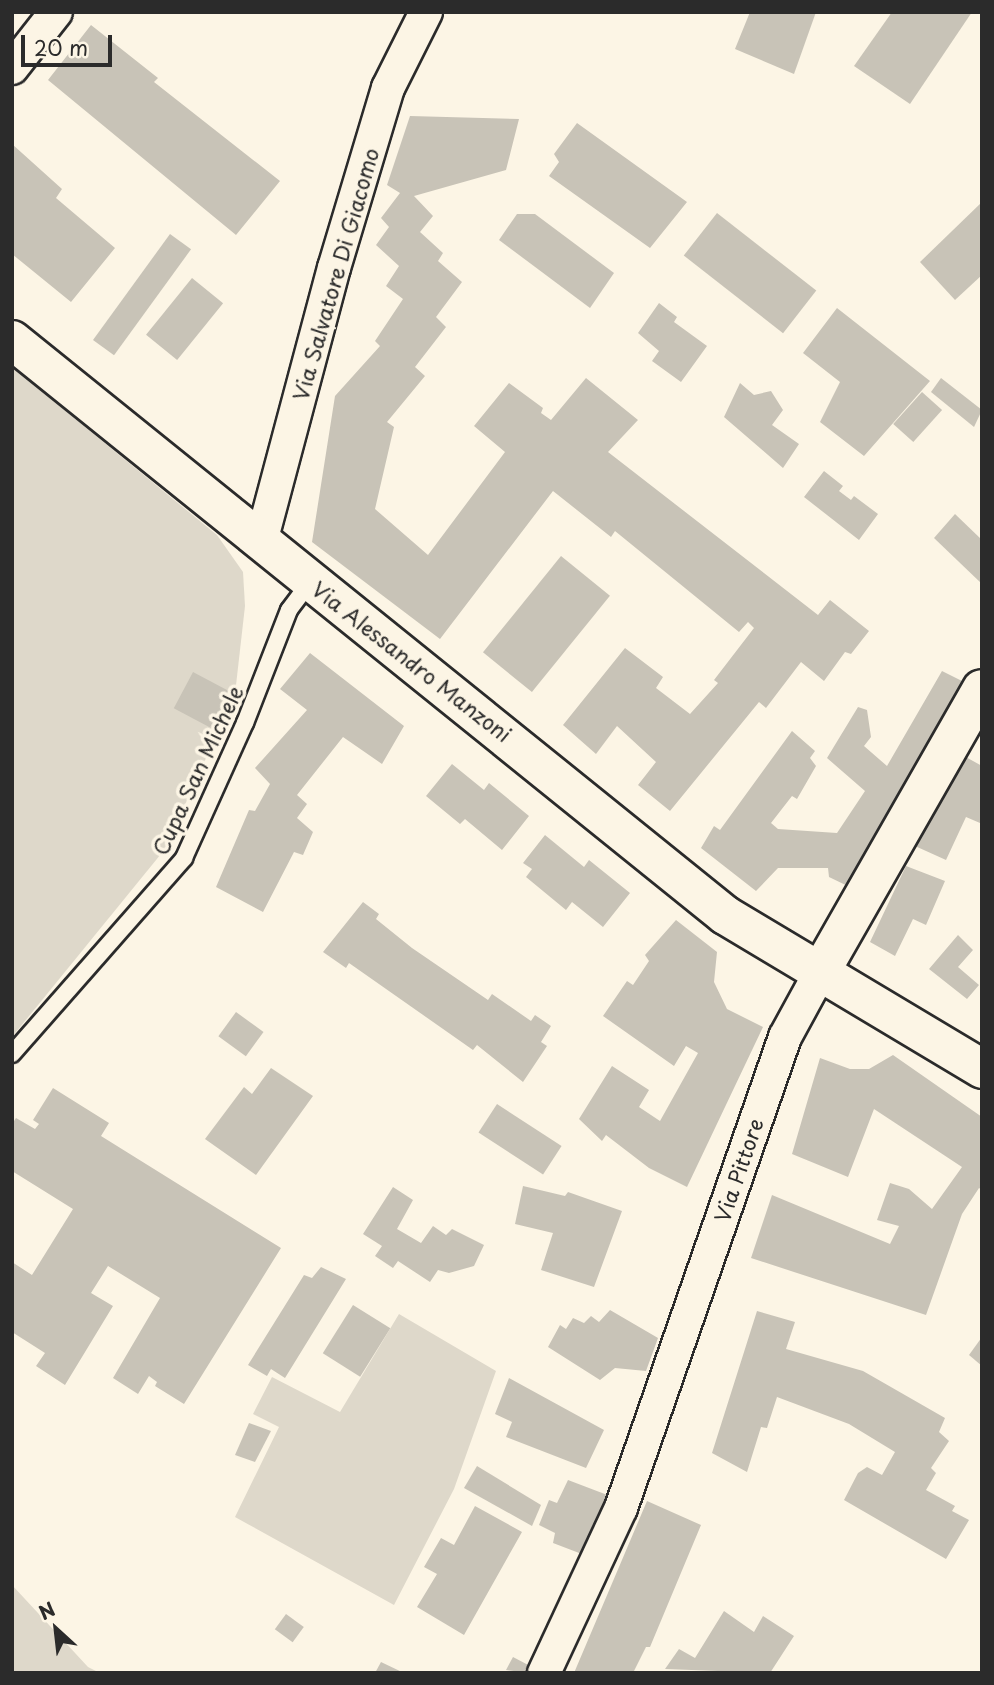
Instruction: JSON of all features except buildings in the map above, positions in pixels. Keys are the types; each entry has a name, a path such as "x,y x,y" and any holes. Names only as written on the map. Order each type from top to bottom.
{"street":[{"path":"12,68 56,12"},
{"name":"Via Salvatore Di Giacomo","path":"261,542 334,268 388,88 426,12"},
{"name":"Via Alessandro Manzoni","path":"12,340 725,915 822,969 982,1069"},
{"name":"Via Pittore","path":"544,1673 621,1508 785,1037 982,690"}],"lane":[{"name":"Cupa San Michele","path":"12,1054 184,858 245,723 289,610 311,581"}],"shaded area":[{"path":"12,367 217,535 243,572 245,606 235,694 165,849 12,1037"},
{"path":"399,1314 496,1371 454,1489 394,1605 235,1517 279,1427 253,1414 272,1377 340,1412"},
{"path":"12,1585 88,1667 100,1673 12,1673"}]}
